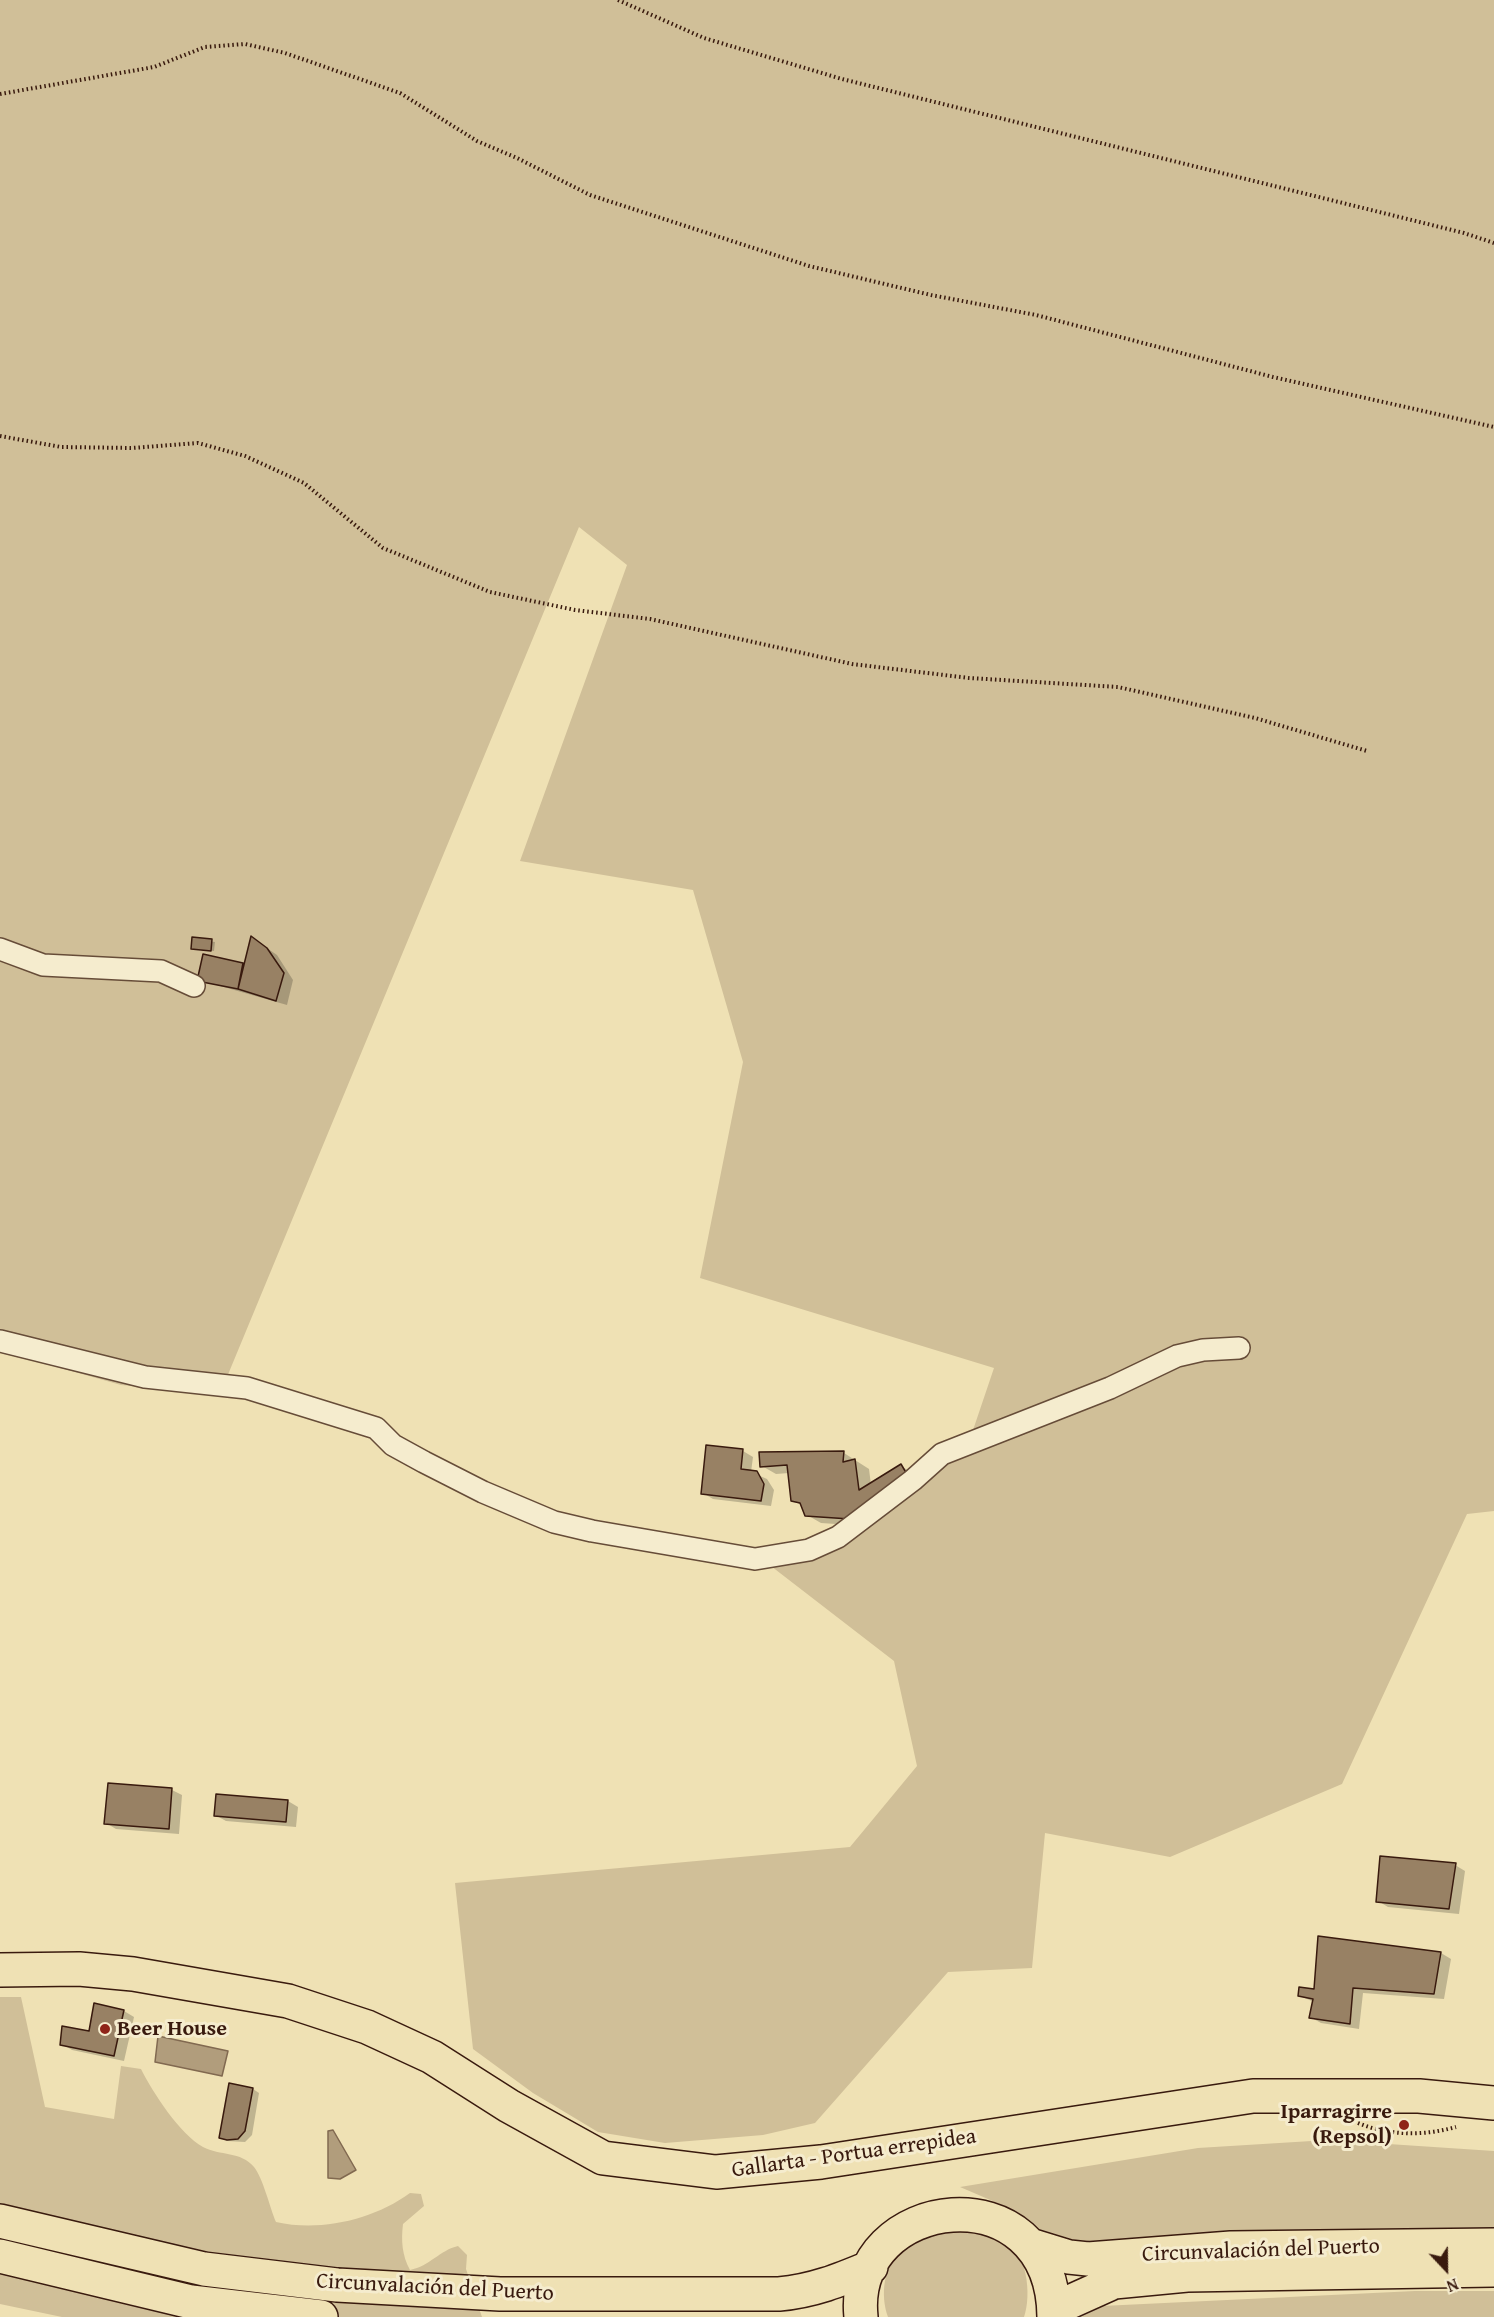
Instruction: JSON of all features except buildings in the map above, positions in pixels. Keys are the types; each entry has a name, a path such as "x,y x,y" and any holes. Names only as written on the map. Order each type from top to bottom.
{"highway":[{"name":"Gallarta - Portua errepidea","path":"0,1970 38,1968 101,1971 200,1984 288,2001 367,2027 432,2057 510,2106 603,2158 716,2172 821,2162 1253,2096 1419,2096 1494,2103"},
{"name":"Circunvalación del Puerto","path":"861,2317 863,2289 871,2267 882,2249 915,2223 934,2216 955,2213 976,2215 996,2221 1030,2245 1050,2278 1054,2313 1114,2282 1187,2275 1494,2270"},
{"name":"Circunvalación del Puerto","path":"0,2221 192,2266 258,2276 420,2291 500,2294 779,2294 805,2292 871,2267"},
{"name":"Circunvalación del Puerto","path":"1030,2245 1069,2257 1088,2259 1231,2248 1494,2245"},
{"name":"Circunvalación del Puerto","path":"0,2256 191,2302 321,2317"}],"street":[{"path":"0,949 43,965 161,971 194,986"},
{"path":"0,1341 145,1377 247,1388 376,1428 393,1445 424,1462 483,1492 554,1522 592,1531 755,1559 808,1550 838,1537 913,1480 942,1454 1099,1392 1177,1356 1203,1350 1239,1348"}],"path":[{"path":"618,0 704,38 842,79 1464,233 1494,243"},
{"path":"0,94 154,67 205,47 245,44 285,53 400,93 477,141 517,158 590,195 809,266 931,296 1035,315 1274,377 1494,427"},
{"path":"0,436 61,447 132,448 198,443 245,456 304,483 383,548 490,592 575,610 650,619 852,664 969,678 1118,687 1255,718 1367,752"},
{"path":"1347,2118 1378,2132 1434,2133 1459,2126"}],"shaded area":[{"path":"0,0 1494,0 1494,1511 1467,1514 1342,1784 1170,1857 1045,1833 1032,1968 948,1972 815,2123 763,2135 665,2143 598,2132 533,2093 473,2049 455,1883 850,1847 917,1766 894,1661 767,1563 831,1538 970,1439 994,1368 700,1278 743,1062 693,890 520,861 627,565 579,527 222,1389 169,1389 121,1385 0,1351"},
{"path":"0,1997 21,1997 45,2107 114,2119 121,2066 141,2069 168,2112 194,2141 210,2150 243,2158 254,2167 276,2222 310,2225 346,2221 380,2210 410,2193 421,2194 424,2206 403,2224 403,2248 410,2270 458,2246 467,2255 466,2269 482,2317 276,2317 301,2266 249,2263 0,2203"},
{"path":"158,2036 228,2051 222,2076 155,2062"},
{"path":"333,2130 356,2170 340,2179 328,2178 328,2131"},
{"path":"1328,2140 1494,2151 1494,2228 1233,2233 1085,2243 1036,2228 1009,2208 960,2187 1198,2148"},
{"path":"939,2223 990,2234 1012,2245 1023,2263 1026,2274 1027,2297 1024,2317 888,2317 884,2291 887,2273 894,2256 907,2241"},
{"path":"0,2268 213,2317 62,2317 0,2304"},
{"path":"1415,2291 1494,2291 1494,2317 1058,2317 1081,2307"}],"place":[{"name":"Beer House","path":"105,2029"},
{"name":"Iparragirre (Repsol)","path":"1404,2125"}]}
